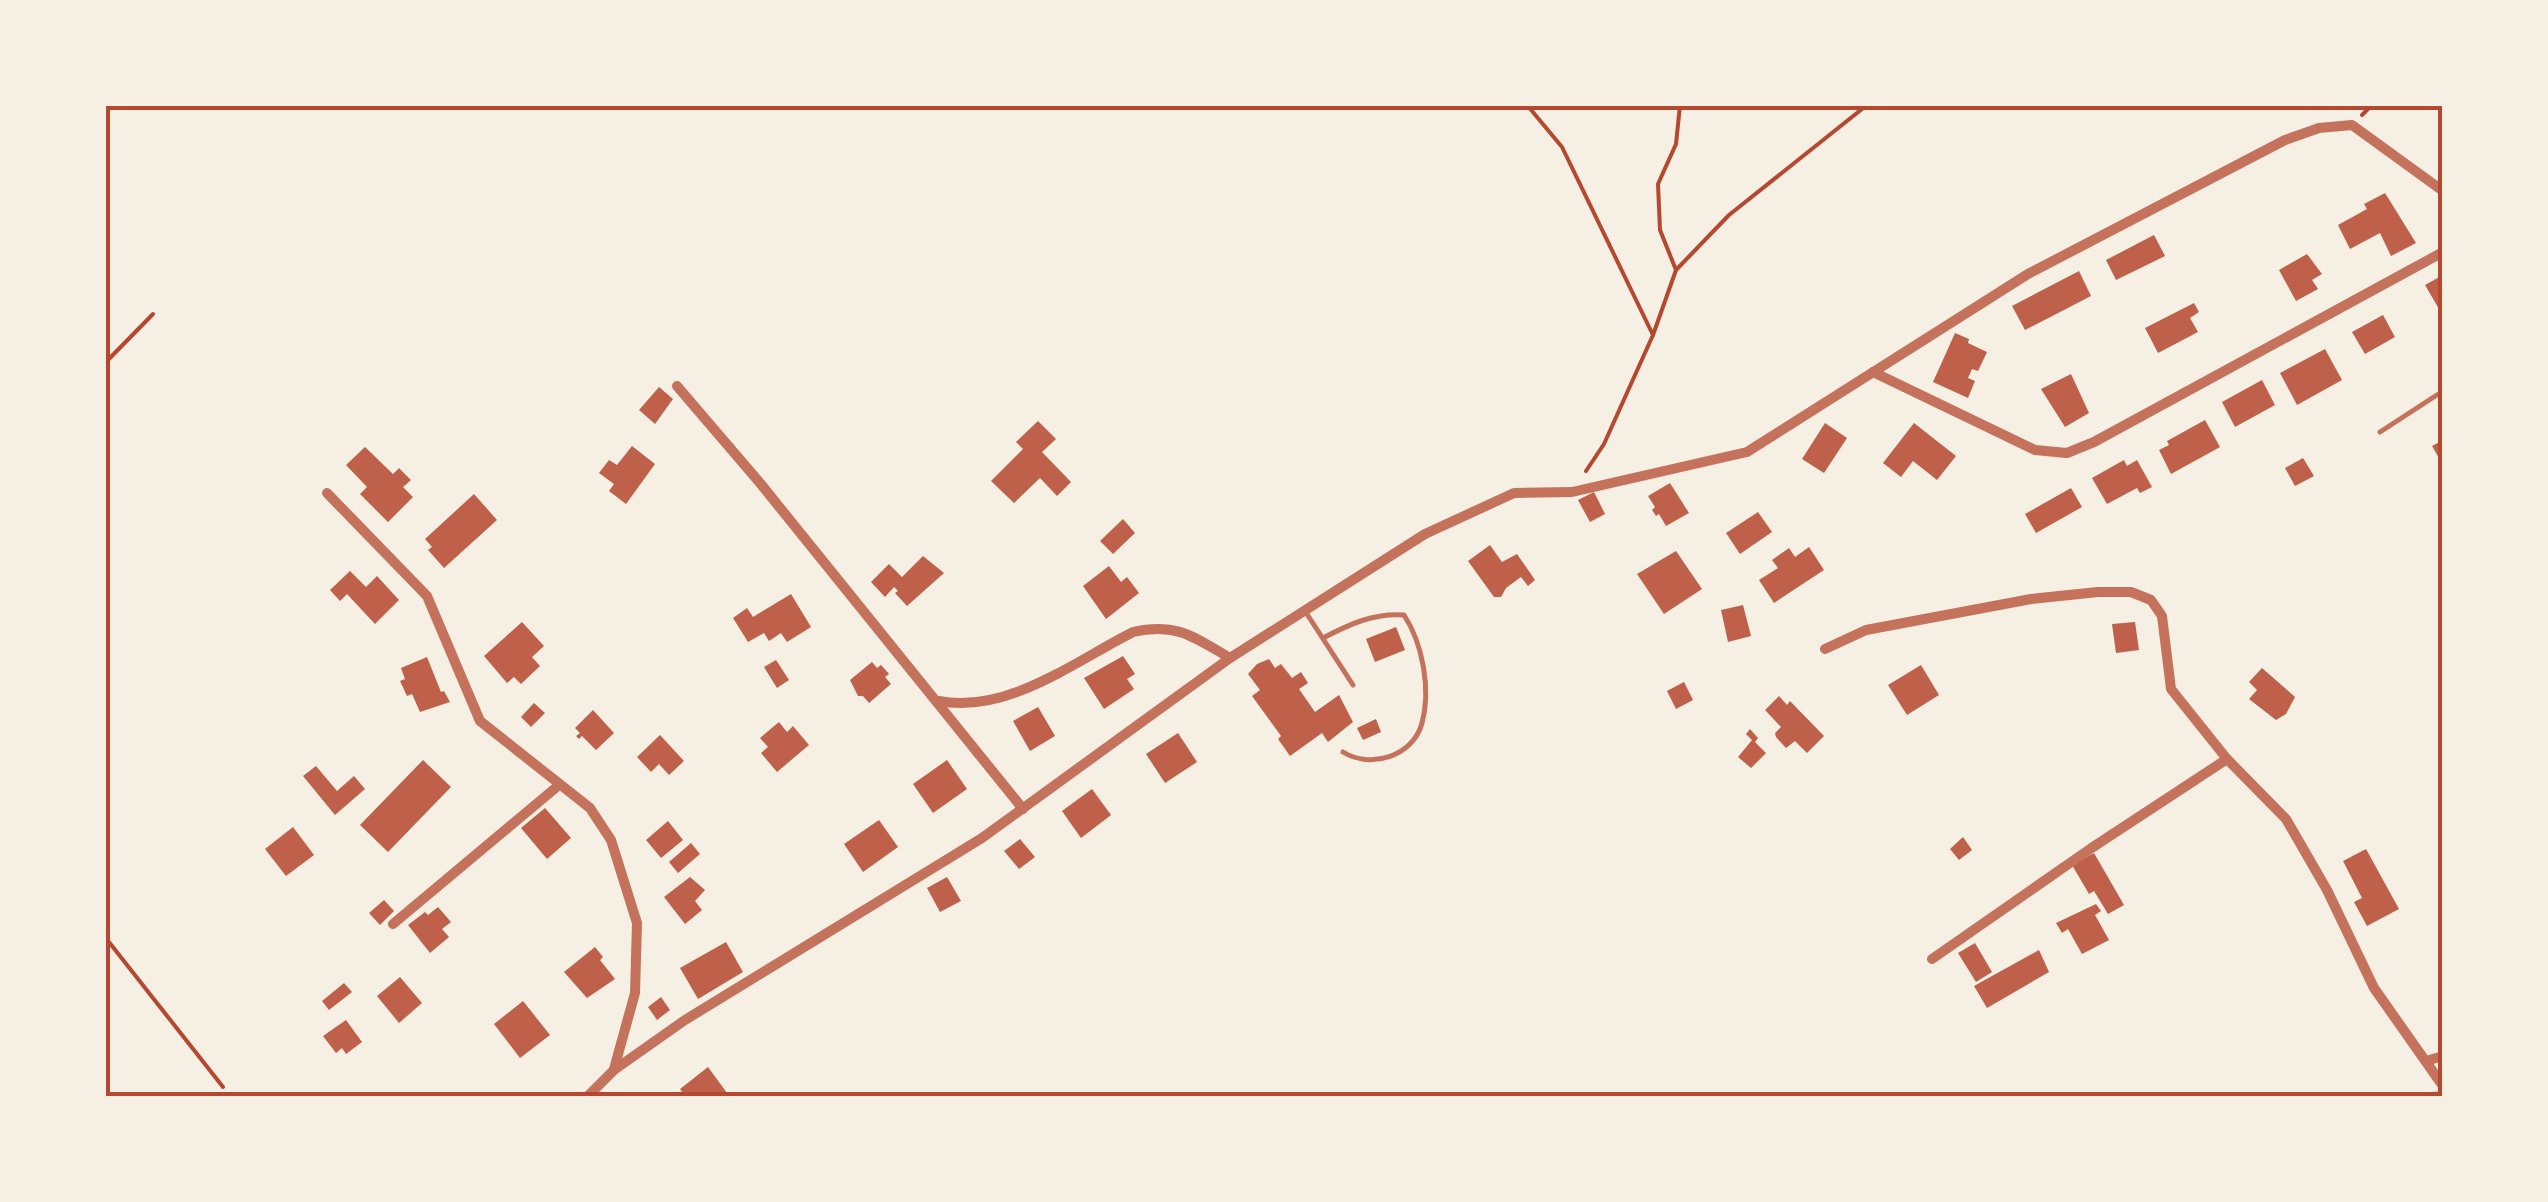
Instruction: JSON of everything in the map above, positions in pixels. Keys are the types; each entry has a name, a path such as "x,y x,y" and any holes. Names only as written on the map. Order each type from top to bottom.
{"street":[{"path":"586,1097 614,1070 686,1020 982,838 1230,658 1426,534 1514,493 1572,492 1748,452 2028,274 2285,140 2318,128 2352,124 2443,190"},
{"path":"1874,372 2036,450 2068,453 2443,252"},
{"path":"677,386 1023,809"},
{"path":"327,493 428,596 480,722 590,808 611,840 637,923 635,993 614,1070"},
{"path":"1825,648 1866,630 2031,599 2131,592 2151,600 2162,616 2171,689 2226,759 2286,818 2327,890 2374,988 2443,1085"},
{"path":"938,702 962,706 993,701 1133,632 1158,626 1184,632 1230,658"},
{"path":"1932,960 2090,848 2226,759"},
{"path":"393,924 559,786"},
{"path":"2426,1061 2443,1056"}],"lane":[{"path":"2380,432 2443,391"},
{"path":"1305,611 1353,685"},
{"path":"1323,638 1356,620 1404,615 1416,633 1424,670 1422,725 1413,739 1393,756 1377,761 1354,759 1343,752"}],"path":[{"path":"1528,105 1562,147 1653,336"},
{"path":"1676,270 1660,230 1658,184 1676,144 1680,105"},
{"path":"1572,492 1604,444 1653,336 1676,270 1729,215 1867,105"},
{"path":"105,363 153,314"},
{"path":"105,937 223,1087"}],"building":[{"path":"2385,193 2416,243 2391,256 2380,233 2350,249 2338,225 2367,209 2364,204"},
{"path":"2154,235 2165,256 2116,280 2106,260"},
{"path":"2307,254 2322,274 2312,280 2318,289 2296,301 2279,270"},
{"path":"2079,271 2091,296 2025,330 2012,306"},
{"path":"2443,275 2443,307 2439,309 2425,285"},
{"path":"2194,303 2199,312 2190,318 2198,332 2158,353 2145,328"},
{"path":"2383,315 2395,337 2365,354 2352,332"},
{"path":"1955,333 1987,352 1978,371 1972,369 1968,378 1975,381 1968,398 1933,382"},
{"path":"2325,349 2342,380 2297,405 2280,373"},
{"path":"2071,374 2089,413 2065,427 2041,389"},
{"path":"2262,380 2275,405 2235,427 2222,402"},
{"path":"659,387 673,399 655,424 639,410"},
{"path":"2205,420 2220,447 2171,474 2159,450 2169,445 2167,441"},
{"path":"1038,421 1056,439 1042,452 1071,482 1057,496 1040,478 1014,503 991,481 1023,449 1016,442"},
{"path":"1825,423 1847,438 1824,473 1802,459"},
{"path":"1914,423 1956,456 1937,480 1913,461 1901,477 1883,463"},
{"path":"2443,440 2443,465 2432,446"},
{"path":"632,446 655,464 626,504 609,491 614,484 599,473 609,460 617,465"},
{"path":"365,447 393,474 399,468 411,480 403,487 413,497 388,522 360,494 367,487 346,465"},
{"path":"2303,458 2314,476 2295,486 2285,468"},
{"path":"2124,460 2127,466 2137,460 2152,487 2140,493 2137,488 2107,504 2092,478"},
{"path":"1670,483 1689,513 1666,526 1652,510 1655,507 1648,496"},
{"path":"2071,488 2082,507 2036,533 2025,514"},
{"path":"1594,492 1605,514 1590,522 1578,500"},
{"path":"474,494 497,520 444,568 428,550 432,547 425,539"},
{"path":"1758,512 1772,532 1740,554 1726,533"},
{"path":"1123,519 1135,533 1113,554 1100,541"},
{"path":"1490,545 1502,562 1517,554 1535,580 1528,586 1521,577 1501,597 1494,597 1468,561"},
{"path":"1809,547 1824,570 1774,603 1759,580 1778,568 1772,560 1789,548 1795,557"},
{"path":"1676,551 1702,589 1664,614 1637,574"},
{"path":"923,556 944,573 907,606 894,587 885,597 871,582 889,564 902,577"},
{"path":"1109,566 1121,582 1127,577 1139,593 1106,619 1083,586"},
{"path":"350,571 366,587 377,576 399,600 375,624 347,594 340,601 330,590"},
{"path":"791,594 811,627 787,642 781,633 769,641 764,633 748,642 733,618 747,608 753,617"},
{"path":"1743,605 1751,636 1728,642 1721,610"},
{"path":"522,622 544,646 532,657 540,666 521,684 514,677 507,683 484,656"},
{"path":"2135,622 2139,650 2116,653 2112,624"},
{"path":"1396,627 1405,650 1375,662 1366,639"},
{"path":"1123,656 1135,674 1127,679 1134,689 1104,709 1084,678"},
{"path":"427,657 441,692 450,702 420,712 412,694 407,696 400,681 405,679 401,668"},
{"path":"1269,659 1275,668 1281,664 1292,678 1301,672 1308,683 1299,689 1315,712 1339,695 1353,722 1328,742 1322,733 1290,756 1278,739 1281,736 1252,696 1260,690 1248,674"},
{"path":"776,660 789,680 777,688 764,667"},
{"path":"872,662 889,674 885,677 891,684 869,703 858,696 850,680"},
{"path":"1921,665 1939,695 1907,715 1888,685"},
{"path":"2262,668 2295,697 2286,714 2276,720 2249,699 2257,690 2249,682"},
{"path":"1684,682 1693,700 1676,709 1667,691"},
{"path":"1779,696 1787,705 1790,701 1824,736 1807,753 1795,741 1786,748 1776,737 1781,727 1765,710"},
{"path":"534,703 545,713 531,727 521,717"},
{"path":"1038,707 1055,736 1030,751 1013,721"},
{"path":"593,710 614,733 596,750 582,736 576,736 580,733 575,728"},
{"path":"1376,719 1381,732 1363,740 1357,728"},
{"path":"779,722 787,732 793,726 809,745 777,772 761,753 768,747 760,738"},
{"path":"1750,729 1758,738 1755,742 1766,753 1751,768 1738,757 1752,740 1746,734"},
{"path":"1178,733 1197,762 1165,783 1146,754"},
{"path":"660,735 684,761 669,775 659,764 651,772 637,757"},
{"path":"423,760 451,787 388,852 360,825"},
{"path":"947,760 967,789 933,813 913,784"},
{"path":"316,766 337,791 354,776 365,789 335,815 303,776"},
{"path":"1092,789 1111,815 1081,838 1062,811"},
{"path":"545,808 571,838 547,859 521,828"},
{"path":"879,820 898,847 863,872 844,844"},
{"path":"668,821 683,840 661,858 646,840"},
{"path":"293,827 314,855 286,876 265,849"},
{"path":"1963,837 1972,850 1959,860 1950,849"},
{"path":"1020,839 1035,857 1019,869 1004,851"},
{"path":"691,843 700,854 678,873 669,862"},
{"path":"2366,849 2399,909 2367,926 2354,902 2362,898 2343,861"},
{"path":"2094,853 2124,905 2108,914 2094,891 2089,894 2072,865"},
{"path":"690,877 705,890 695,901 702,910 685,924 664,897"},
{"path":"947,877 961,901 940,912 927,888"},
{"path":"384,900 394,911 380,925 369,913"},
{"path":"2096,904 2101,911 2095,915 2109,940 2082,954 2068,929 2062,933 2056,923"},
{"path":"438,907 451,922 442,929 449,937 430,953 408,925"},
{"path":"726,942 743,972 698,999 680,968"},
{"path":"1975,943 1992,972 1976,982 1958,953"},
{"path":"595,947 615,979 587,998 564,972"},
{"path":"2039,950 2049,972 1987,1008 1974,986"},
{"path":"400,977 422,1003 399,1023 377,996"},
{"path":"344,983 352,992 329,1010 322,1001"},
{"path":"661,997 670,1010 657,1020 648,1007"},
{"path":"523,1001 550,1035 520,1058 494,1024"},
{"path":"346,1020 362,1042 346,1054 342,1048 336,1053 323,1036"},
{"path":"708,1067 727,1093 722,1097 686,1097 680,1089"}],"waterway":[{"path":"2424,1097 2443,1092"}]}
